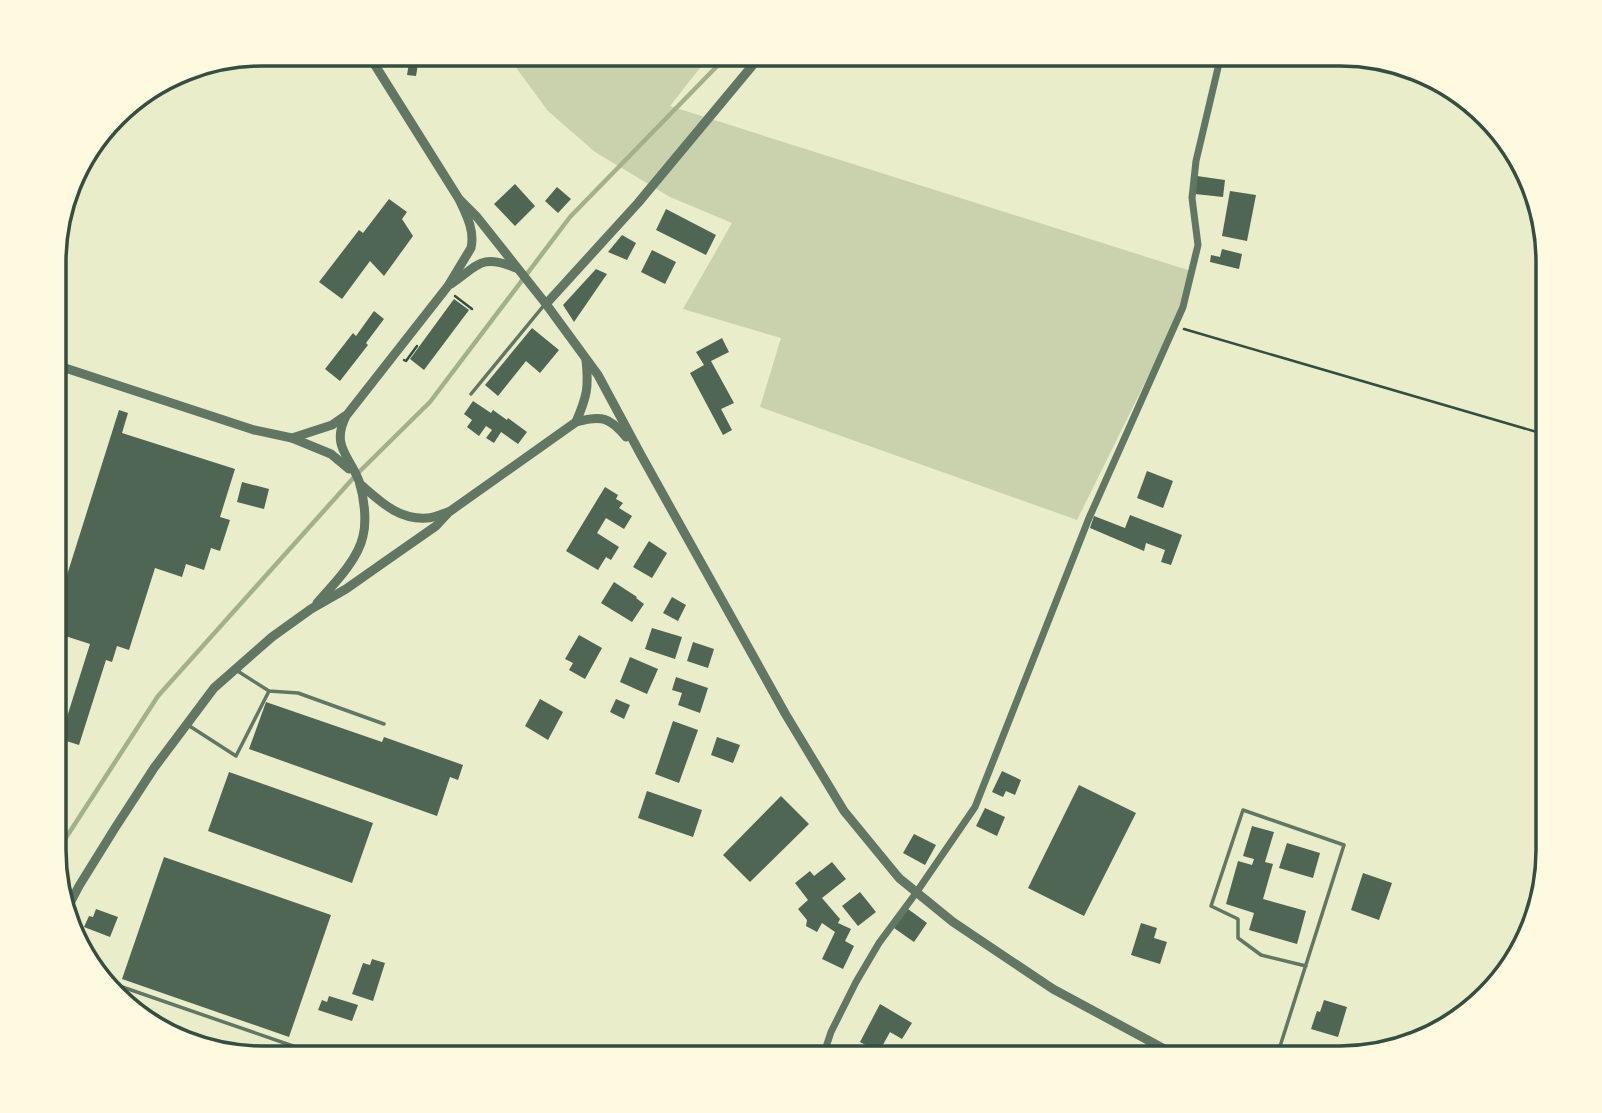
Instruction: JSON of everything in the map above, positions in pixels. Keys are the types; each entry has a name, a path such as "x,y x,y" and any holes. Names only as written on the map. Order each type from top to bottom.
{"street":[{"path":"340,457 341,425 346,416 449,286 473,242 469,221 459,199 376,66"},
{"path":"546,304 638,203 752,66"},
{"path":"826,1046 856,982 878,943 975,807 1089,517 1183,307 1198,245 1192,198 1196,162 1218,67"},
{"path":"459,199 477,217 508,261 546,304 598,375 786,715 844,811 899,878 953,922 1053,989 1160,1046"},
{"path":"449,286 467,270 482,262 508,261"},
{"path":"576,422 588,384 586,358"},
{"path":"66,368 254,430 292,438 340,457 358,480 366,496 363,536 359,548 339,579 311,609"},
{"path":"292,438 332,425 346,416"},
{"path":"72,899 155,768 214,688 272,637 436,526 449,512 576,422 592,417 606,418 618,426 641,455"},
{"path":"366,496 404,515 427,518 449,512"}],"lane":[{"path":"471,394 546,304"},
{"path":"234,669 269,691 298,693 384,724"},
{"path":"187,724 236,756 269,691"},
{"path":"1280,1046 1306,966 1344,845 1243,810 1211,905 1238,919 1238,938 1261,955 1306,966"},
{"path":"122,986 293,1046"}],"path":[{"path":"455,296 472,309"},
{"path":"1174,327 1535,432"},
{"path":"396,355 406,361 422,339"}],"green space":[{"path":"515,66 701,66 670,106 1191,271 1181,310 1077,520 760,407 781,338 683,309 732,223 670,197 595,152 548,111"}],"building":[{"path":"408,66 418,66 416,76 407,75"},
{"path":"1197,176 1225,180 1223,197 1195,194"},
{"path":"515,184 535,206 515,226 494,204"},
{"path":"557,187 571,199 558,213 545,201"},
{"path":"1230,191 1256,195 1247,241 1222,236"},
{"path":"389,199 407,212 402,219 413,236 384,276 370,261 342,299 319,282 359,230 363,233"},
{"path":"666,209 716,235 706,255 656,230"},
{"path":"622,235 636,243 627,260 608,252"},
{"path":"1222,249 1242,254 1239,269 1210,262 1211,255 1220,257"},
{"path":"652,250 676,262 665,284 641,272"},
{"path":"596,269 607,274 574,322 563,305"},
{"path":"454,299 469,310 424,370 410,359"},
{"path":"374,311 384,319 340,381 325,369 353,333 356,336"},
{"path":"532,328 559,350 540,373 526,361 498,396 485,385"},
{"path":"722,338 729,352 711,361 734,403 721,409 732,430 723,435 690,373 704,365 696,352"},
{"path":"473,401 491,413 493,410 507,420 508,418 527,432 518,444 501,432 494,443 486,438 492,430 486,426 479,436 467,427 472,420 464,414"},
{"path":"119,410 128,413 122,433 235,469 220,517 230,520 220,551 211,548 204,570 186,564 182,577 155,568 129,650 117,646 112,662 106,660 79,745 67,741 67,718 90,644 67,636 67,577"},
{"path":"1147,471 1173,481 1163,508 1137,498"},
{"path":"242,482 269,489 264,509 237,502"},
{"path":"605,487 618,495 616,499 623,503 619,508 632,516 624,529 606,518 597,533 619,547 611,560 606,557 598,570 566,551"},
{"path":"1130,515 1182,535 1171,565 1161,562 1165,550 1146,543 1144,551 1090,528 1094,516 1125,528"},
{"path":"649,541 667,553 652,578 633,567"},
{"path":"614,582 644,604 632,622 601,603"},
{"path":"672,597 686,605 678,621 663,613"},
{"path":"652,628 682,637 675,659 645,649"},
{"path":"579,635 602,648 585,679 569,670 573,663 565,659"},
{"path":"693,642 714,649 708,668 687,661"},
{"path":"630,657 658,669 647,694 620,682"},
{"path":"676,677 708,688 700,713 678,705 682,693 672,690"},
{"path":"540,699 563,712 548,740 525,726"},
{"path":"616,699 630,705 624,719 610,712"},
{"path":"266,702 382,742 384,737 463,765 458,780 450,777 437,816 249,749"},
{"path":"673,721 698,730 679,783 655,774"},
{"path":"717,737 740,745 733,763 711,755"},
{"path":"1002,771 1021,780 1015,795 1006,791 1003,797 992,792"},
{"path":"229,772 373,823 352,883 208,831"},
{"path":"1079,785 1136,813 1084,916 1028,888"},
{"path":"647,791 702,810 693,837 638,818"},
{"path":"781,796 809,824 750,882 723,855"},
{"path":"985,808 1005,817 997,836 976,826"},
{"path":"1252,826 1274,832 1265,862 1273,864 1263,899 1306,911 1297,944 1249,930 1254,913 1226,904 1238,861 1252,865 1254,859 1243,856"},
{"path":"914,834 936,845 925,865 903,853"},
{"path":"1287,843 1320,853 1313,878 1279,868"},
{"path":"164,857 331,915 289,1037 122,979"},
{"path":"832,862 846,879 822,898 840,919 838,923 851,929 845,941 854,946 843,969 822,959 835,932 822,923 817,932 806,926 807,920 798,909 808,900 795,883 810,871 814,876"},
{"path":"1363,873 1392,883 1379,920 1351,910"},
{"path":"860,892 876,912 858,926 842,906"},
{"path":"96,909 118,917 110,937 84,927"},
{"path":"908,909 927,923 914,942 894,928"},
{"path":"1141,923 1157,928 1154,938 1167,942 1160,964 1131,955"},
{"path":"372,959 385,963 373,1001 352,994 363,963 370,965"},
{"path":"329,996 358,1005 352,1021 318,1010 322,1000 327,1002"},
{"path":"1324,1000 1347,1007 1338,1037 1311,1029"},
{"path":"880,1004 912,1023 902,1039 890,1032 882,1046 868,1046 860,1042"}],"waterway":[{"path":"67,836 158,696 356,475 430,402 570,217 717,66"}]}
